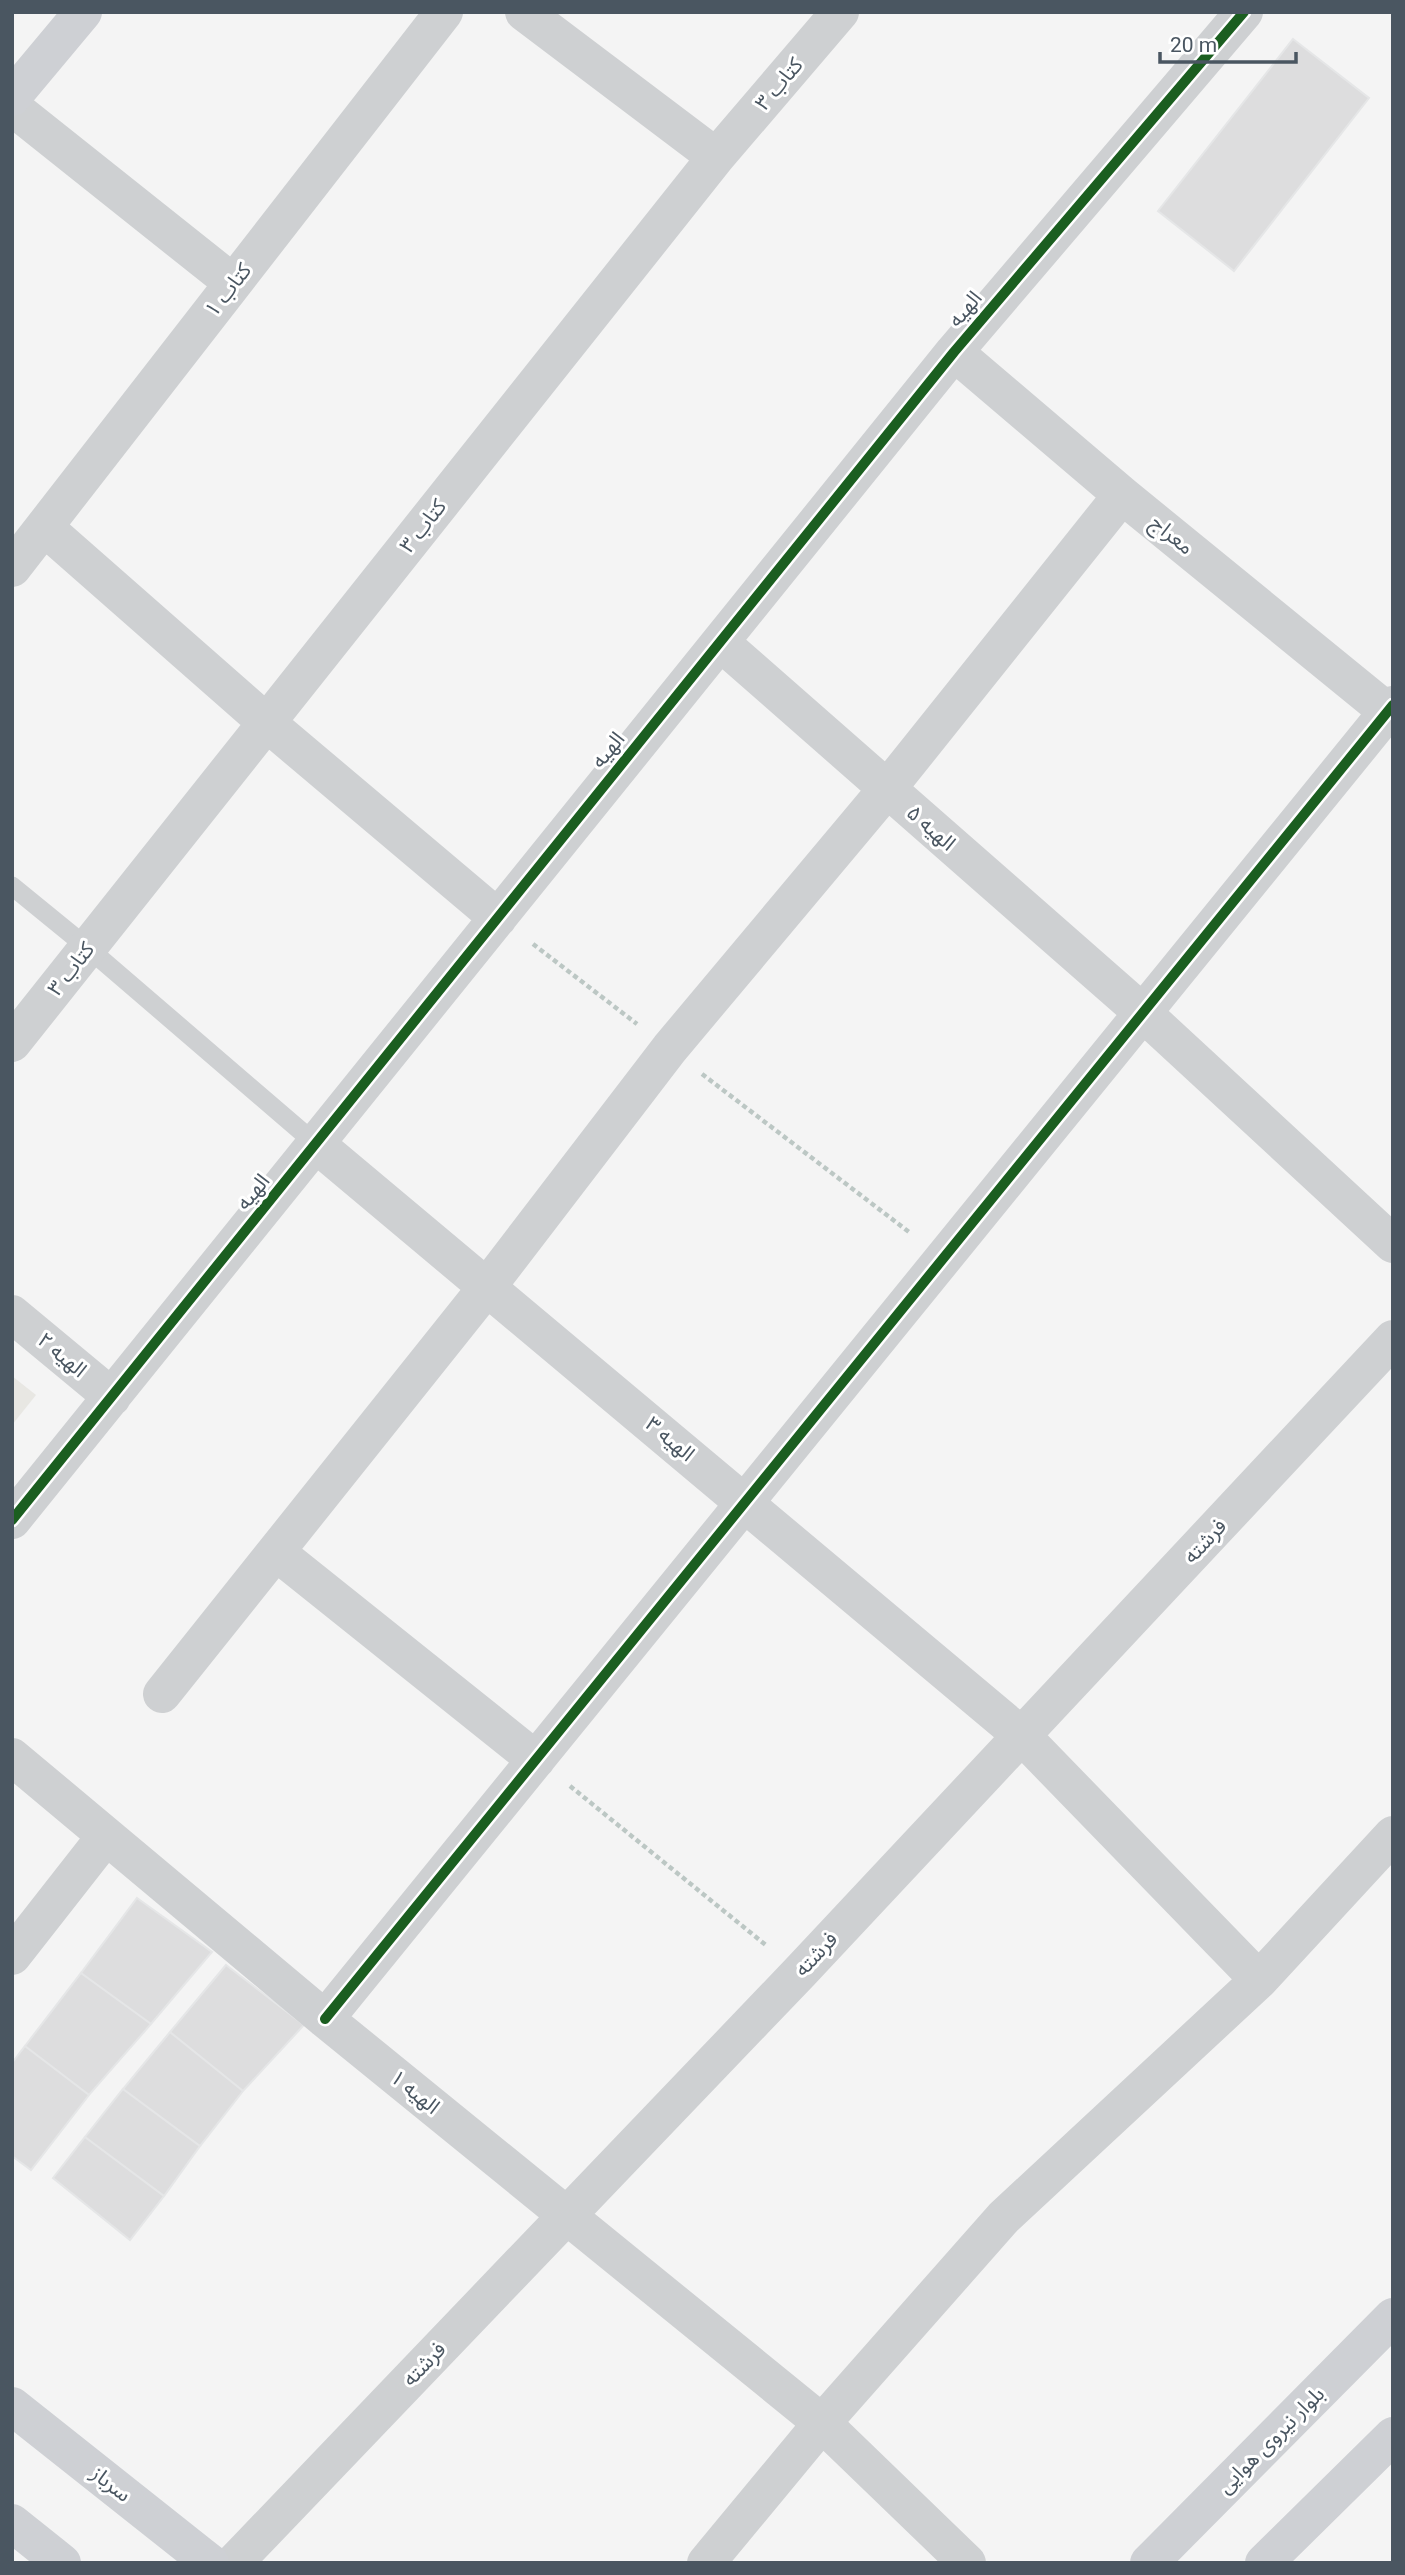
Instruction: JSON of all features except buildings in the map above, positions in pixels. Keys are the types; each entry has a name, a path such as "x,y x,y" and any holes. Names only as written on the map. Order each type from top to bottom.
{"street":[{"path":"12,97 83,12"},
{"name":"کتاب ۱","path":"12,568 444,12"},
{"path":"524,12 716,157"},
{"name":"کتاب ۳","path":"12,1043 716,157 840,12"},
{"name":"الهیه","path":"12,1520 954,352 1244,12"},
{"path":"12,107 233,283"},
{"name":"معراج","path":"954,352 1122,495 1391,710"},
{"path":"162,1694 487,1287 670,1048 887,789 1122,495"},
{"path":"44,527 267,723 498,918"},
{"name":"الهیه ۵","path":"720,642 1143,1013 1393,1244"},
{"path":"325,2019 1391,710"},
{"name":"الهیه ۳","path":"316,1144 1022,1736 1259,1980"},
{"name":"الهیه ۲","path":"12,1314 112,1397"},
{"name":"فرشته","path":"234,2563 800,1972 1393,1339"},
{"path":"276,1552 536,1760"},
{"name":"الهیه ۱","path":"12,1758 325,2019 822,2423 967,2563"},
{"path":"706,2563 822,2423 1003,2218 1259,1980 1393,1835"},
{"path":"12,1956 106,1836"},
{"name":"بلوار نیروی هوایی","path":"1149,2563 1393,2317"},
{"name":"سرباز","path":"12,2406 209,2563"},
{"path":"1264,2563 1393,2435"},
{"path":"12,2524 62,2563"}],"lane":[{"path":"12,886 88,947 316,1144"}],"path":[{"path":"498,918 943,1258"},
{"path":"536,1760 800,1972"}],"shaded area":[{"path":"12,1376 36,1395 12,1425"}],"cycle path":[{"path":"12,1520 954,352 1244,12"},
{"path":"325,2019 1393,705"}]}
